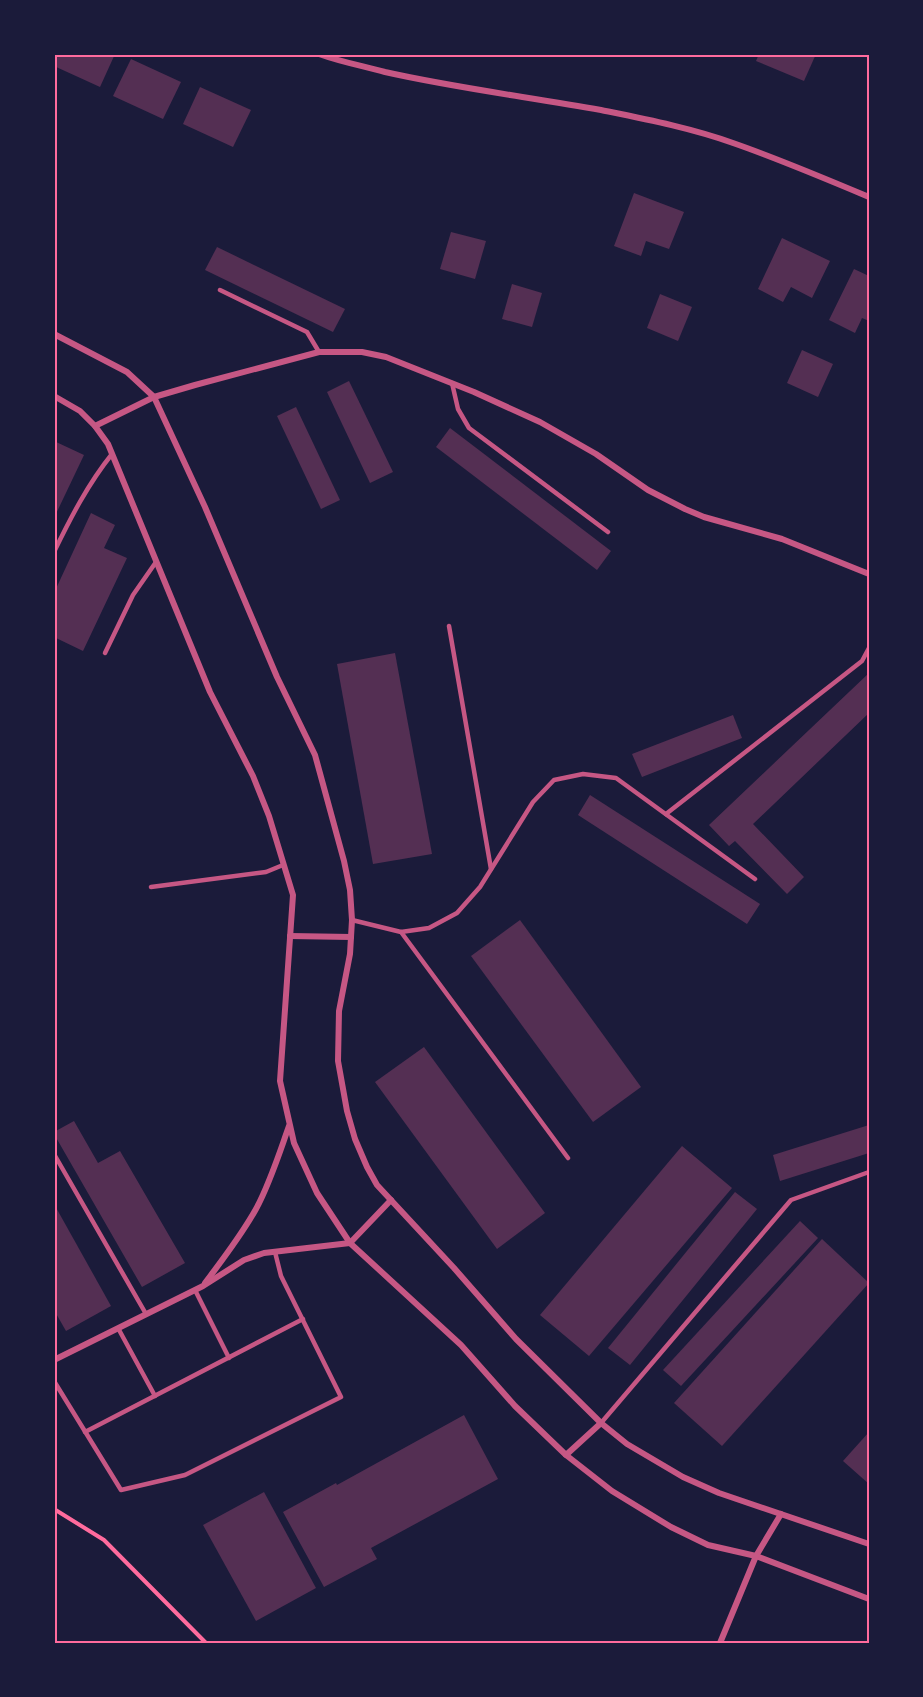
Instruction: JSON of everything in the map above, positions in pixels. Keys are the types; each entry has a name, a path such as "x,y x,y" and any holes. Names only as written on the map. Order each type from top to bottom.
{"street":[{"path":"319,54 334,60 405,76 601,110 688,130 731,142 869,197"},
{"path":"54,334 127,372 154,397 205,507 277,677 315,755 350,890 352,920 350,954 339,1011 338,1061 346,1111 355,1139 377,1185 516,1339 601,1423 627,1444 683,1477 719,1493 869,1544"},
{"path":"95,426 154,397 319,352 362,352 386,357 540,422 596,454 648,490 685,509 704,517 782,539 869,574"},
{"path":"54,396 80,411 108,444 210,692 253,776 269,816 292,895 280,1082 294,1143 317,1193 350,1243 461,1345 515,1406 566,1455 612,1491 671,1527 708,1545 756,1556 869,1599"},
{"path":"290,936 351,937"},
{"path":"203,1286 235,1243 256,1208 272,1174 289,1126"},
{"path":"54,1360 203,1286 244,1260 274,1252 350,1243 392,1200"},
{"path":"566,1455 601,1423"},
{"path":"720,1643 756,1556 781,1514"}],"lane":[{"path":"220,290 307,332 319,352"},
{"path":"452,383 458,409 469,428 608,532"},
{"path":"54,552 72,514 96,474 112,453"},
{"path":"105,653 133,595 156,562"},
{"path":"449,626 491,869"},
{"path":"666,814 862,661 869,648"},
{"path":"352,920 401,932 429,928 457,913 480,887 533,802 554,780 584,774 616,778 755,879"},
{"path":"151,887 266,872 283,865"},
{"path":"401,932 568,1158"},
{"path":"54,1154 146,1314"},
{"path":"601,1423 792,1200 869,1172"},
{"path":"54,1381 121,1490 184,1475 341,1397 281,1276 274,1252"},
{"path":"195,1290 229,1358"},
{"path":"85,1432 303,1319"},
{"path":"118,1328 155,1396"}],"path":[{"path":"54,1509 104,1540 206,1643"}],"building":[{"path":"55,54 115,54 100,87 54,66"},
{"path":"759,54 816,54 804,81 756,61"},
{"path":"131,59 181,82 163,119 113,96"},
{"path":"200,87 251,110 233,147 183,124"},
{"path":"634,193 684,212 669,249 646,241 641,256 614,246"},
{"path":"451,232 486,241 475,279 440,269"},
{"path":"782,238 830,261 812,298 791,287 783,302 758,289"},
{"path":"217,247 345,309 333,332 205,270"},
{"path":"854,269 869,276 869,321 862,318 855,333 829,320"},
{"path":"512,284 542,293 532,327 502,319"},
{"path":"660,294 692,307 678,341 647,328"},
{"path":"802,350 833,364 818,397 787,383"},
{"path":"349,381 393,472 370,483 327,392"},
{"path":"296,407 340,500 321,509 277,416"},
{"path":"450,428 611,551 597,570 436,447"},
{"path":"54,441 84,455 54,518"},
{"path":"91,513 115,525 104,548 127,558 83,651 54,637 54,593"},
{"path":"395,653 432,854 373,864 337,664"},
{"path":"869,673 869,713 753,824 804,877 787,894 735,841 729,846 709,825"},
{"path":"733,715 742,738 642,777 632,754"},
{"path":"590,795 760,904 747,924 578,815"},
{"path":"520,920 641,1087 593,1122 471,956"},
{"path":"424,1047 545,1213 497,1249 375,1082"},
{"path":"74,1121 98,1163 120,1151 185,1263 142,1287 54,1134"},
{"path":"869,1125 869,1153 780,1181 773,1155"},
{"path":"682,1146 732,1188 589,1356 540,1315"},
{"path":"735,1192 757,1209 630,1365 608,1348"},
{"path":"54,1204 111,1306 66,1331 54,1310"},
{"path":"800,1221 818,1238 681,1386 663,1370"},
{"path":"822,1239 869,1283 722,1446 674,1403"},
{"path":"464,1415 498,1479 371,1548 377,1559 324,1587 283,1512"},
{"path":"869,1432 869,1484 843,1461"},
{"path":"264,1492 316,1588 256,1621 203,1525"}]}
